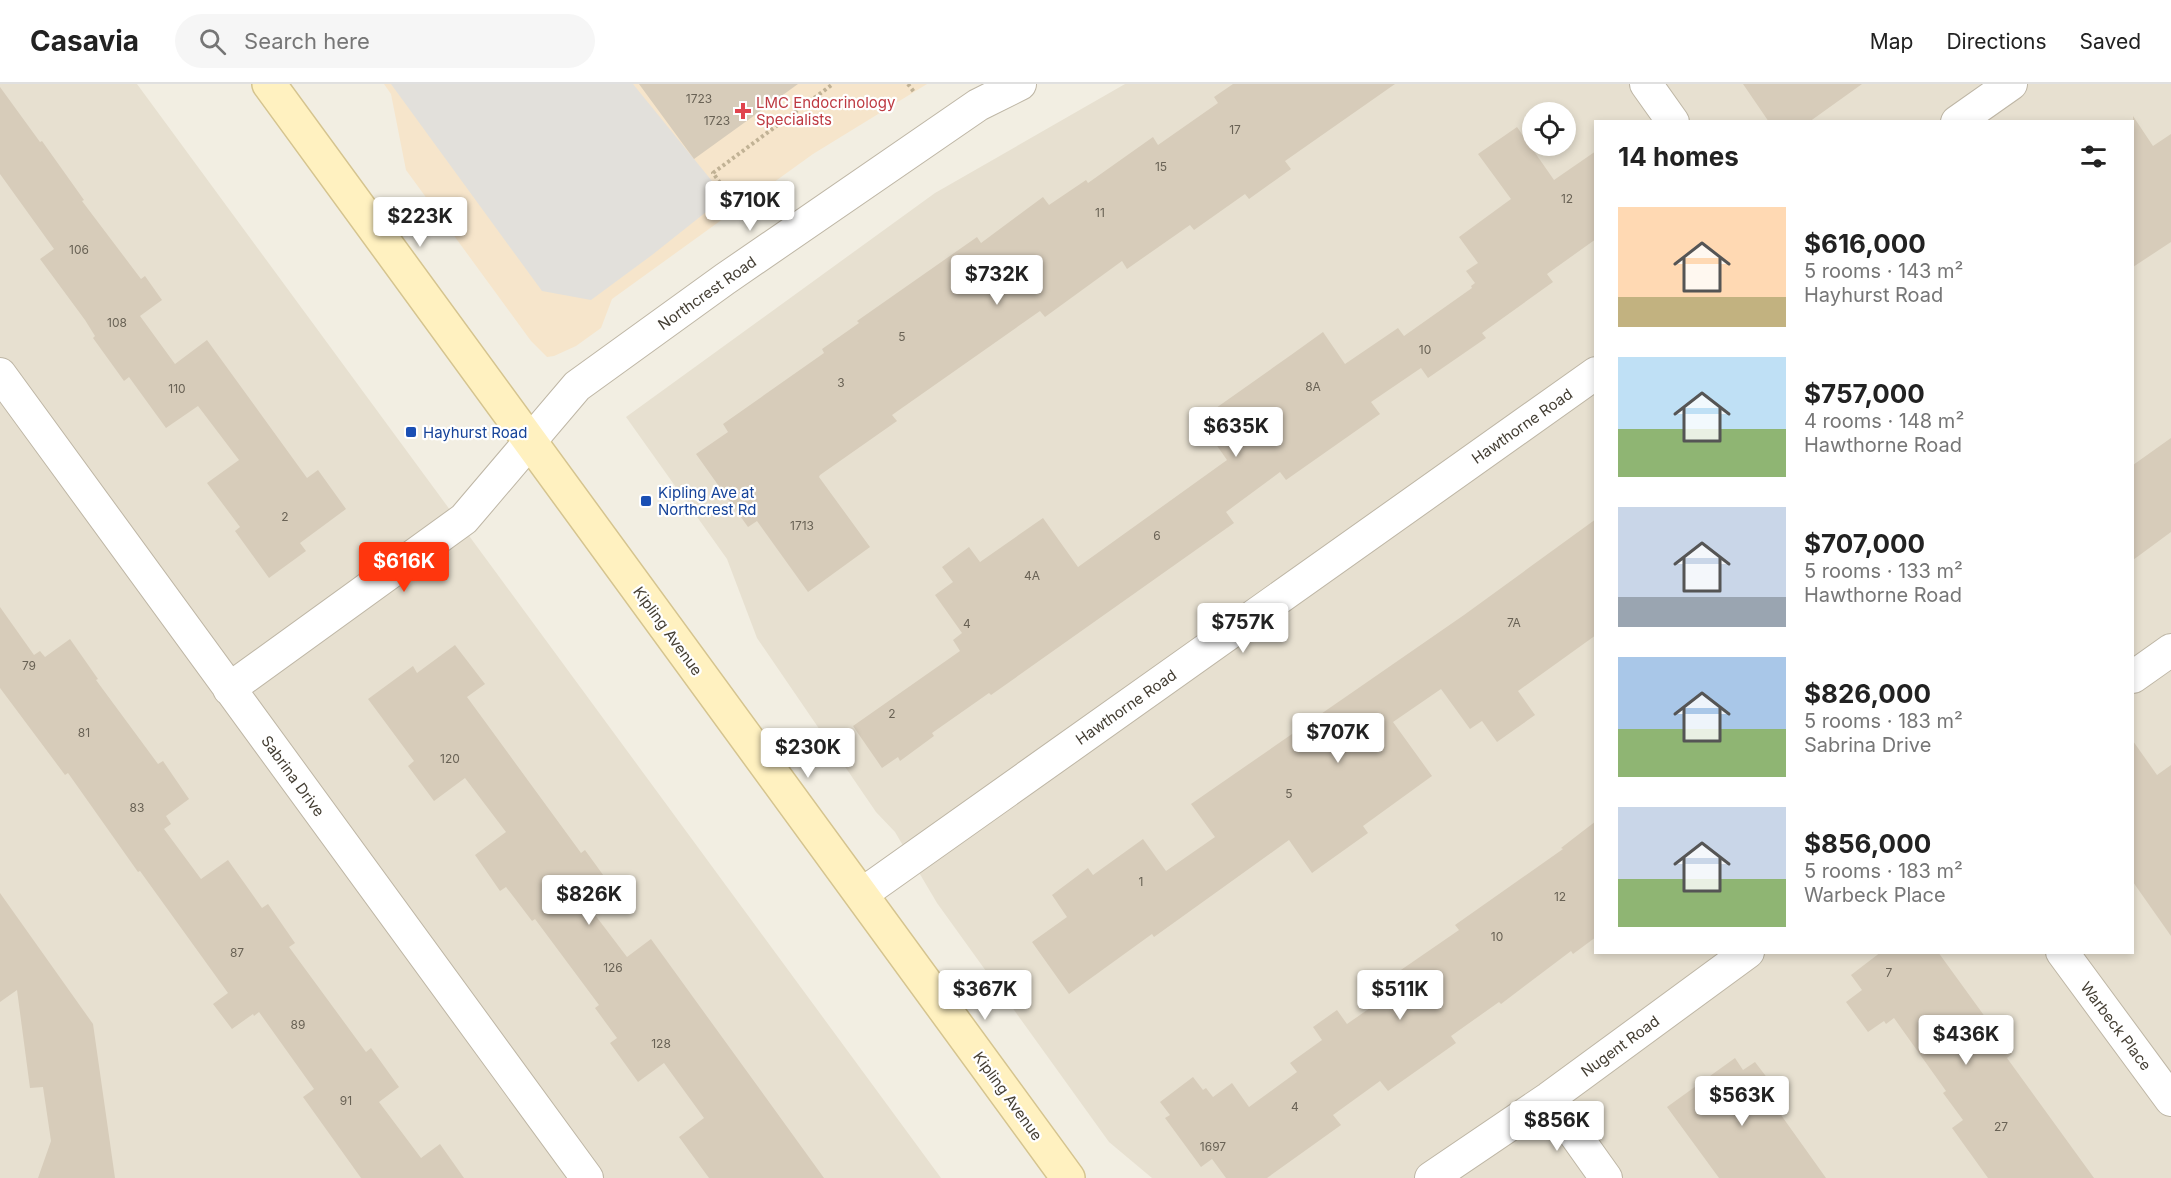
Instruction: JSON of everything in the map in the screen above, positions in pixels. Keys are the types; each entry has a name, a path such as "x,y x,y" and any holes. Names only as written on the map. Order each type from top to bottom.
{"main road":[{"name":"Kipling Avenue","path":"269,84 1068,1178"}],"street":[{"name":"Northcrest Road","path":"530,441 578,386 725,279 978,105 1020,84"},
{"path":"1646,84 1672,120"},
{"path":"1960,120 2011,84"},
{"name":"Sabrina Drive","path":"0,374 587,1178"},
{"name":"Hawthorne Road","path":"862,894 1594,374"},
{"path":"229,689 464,519 530,441"},
{"path":"2134,675 2171,650"},
{"name":"Nugent Road","path":"1431,1178 1549,1098 1745,954"},
{"name":"Warbeck Place","path":"2063,954 2171,1100"},
{"path":"1549,1098 1606,1178"}],"path":[{"path":"741,212 713,173 833,84"},
{"path":"908,84 914,92"}],"shaded area":[{"path":"0,84 137,84 941,1178 0,1178"},
{"path":"384,84 927,84 813,154 612,299 601,328 576,346 547,357 531,341 406,170 391,94"},
{"path":"391,84 633,84 725,197 591,300 542,291"},
{"path":"1125,84 2171,84 2171,1178 1152,1178 1109,1142 937,903 895,832 876,812 757,638 727,559 626,417 935,193"}],"building":[{"path":"639,84 798,84 694,159"},
{"path":"1233,84 1395,84 1285,161 1291,169 1249,199 1245,194 1194,230 1190,225 1127,269 1122,261 1045,317 1040,311 892,415 897,421 820,475 819,477 870,547 808,592 757,521 748,527 696,454 728,432 723,424 824,353 822,349 859,323 857,321 977,237 981,243 1043,197 1049,205 1086,180 1088,183 1153,137 1158,145 1218,103 1214,97"},
{"path":"1743,84 1862,84 1812,120 1768,120"},
{"path":"0,87 40,142 42,141 84,200 82,201 141,279 145,276 162,300 140,316 175,364 207,340 307,478 318,470 346,509 300,543 306,551 269,578 235,531 240,527 207,483 239,460 198,406 166,428 129,377 124,381 93,338 95,336 85,320 40,259 54,249 0,174"},
{"path":"2133,116 2153,146 2171,134 2171,242 2134,266 2134,120"},
{"path":"1517,127 1522,134 1522,156 1537,156 1554,180 1594,152 1594,240 1547,274 1553,282 1482,333 1486,338 1428,378 1421,368 1371,402 1380,414 1286,480 1280,472 1226,512 1234,523 991,695 989,693 932,733 934,736 900,761 898,757 882,768 853,726 960,651 953,640 962,633 935,595 953,582 942,567 969,547 980,562 1043,518 1078,567 1227,460 1199,420 1323,332 1345,364 1398,328 1404,336 1472,288 1471,286 1475,283 1466,271 1478,263 1459,237 1511,199 1478,154"},
{"path":"2171,438 2171,532 2134,559 2134,464"},
{"path":"1594,520 1594,636 1518,691 1535,715 1497,742 1482,721 1470,729 1441,689 1393,722 1432,776 1363,826 1368,833 1312,873 1289,840 1154,937 1152,934 1069,994 1032,942 1067,917 1052,895 1088,868 1093,875 1143,839 1166,871 1215,837 1191,804 1464,615"},
{"path":"0,607 34,655 40,651 45,657 70,639 98,679 96,680 158,764 163,761 189,799 166,816 171,824 164,829 201,879 228,860 262,908 268,904 295,943 289,947 366,1052 371,1048 399,1087 379,1102 421,1158 440,1144 464,1178 361,1178 303,1097 314,1089 259,1012 232,1029 213,1004 228,993 68,773 65,775 0,688"},
{"path":"455,645 485,684 467,697 581,853 585,850 614,890 589,907 627,957 651,939 824,1178 709,1178 679,1137 704,1118 664,1063 638,1082 610,1043 617,1038 595,1008 599,1005 535,919 532,921 506,887 500,891 475,855 506,832 465,778 434,801 408,766 414,761 368,699 413,666 417,673"},
{"path":"2134,742 2157,775 2171,765 2171,936 2134,883"},
{"path":"1594,823 1594,938 1573,954 1571,951 1501,1004 1499,1002 1451,1036 1456,1043 1388,1091 1380,1081 1333,1115 1341,1125 1267,1178 1226,1178 1212,1159 1201,1167 1165,1118 1170,1115 1160,1102 1193,1077 1203,1090 1206,1088 1213,1097 1232,1083 1249,1107 1297,1072 1290,1063 1322,1040 1313,1027 1337,1010 1347,1024 1406,983 1398,972 1459,930 1455,925 1563,849 1561,848"},
{"path":"0,893 93,1024 115,1178 38,1178 51,1141 43,1087 30,1088 17,990 0,1002"},
{"path":"1878,954 1939,954 2012,1054 2007,1058 2094,1178 1988,1178 1952,1128 1963,1120 1943,1093 1946,1091 1894,1018 1886,1024 1884,1021 1868,1032 1846,1002 1862,990 1851,975"},
{"path":"1735,1058 1743,1070 1755,1062 1778,1092 1769,1098 1826,1178 1719,1178 1667,1107"}],"place":[{"name":"LMC Endocrinology Specialists","path":"743,111"},
{"name":"Hayhurst Road","path":"411,432"},
{"name":"Kipling Ave at Northcrest Rd","path":"646,501"}]}
